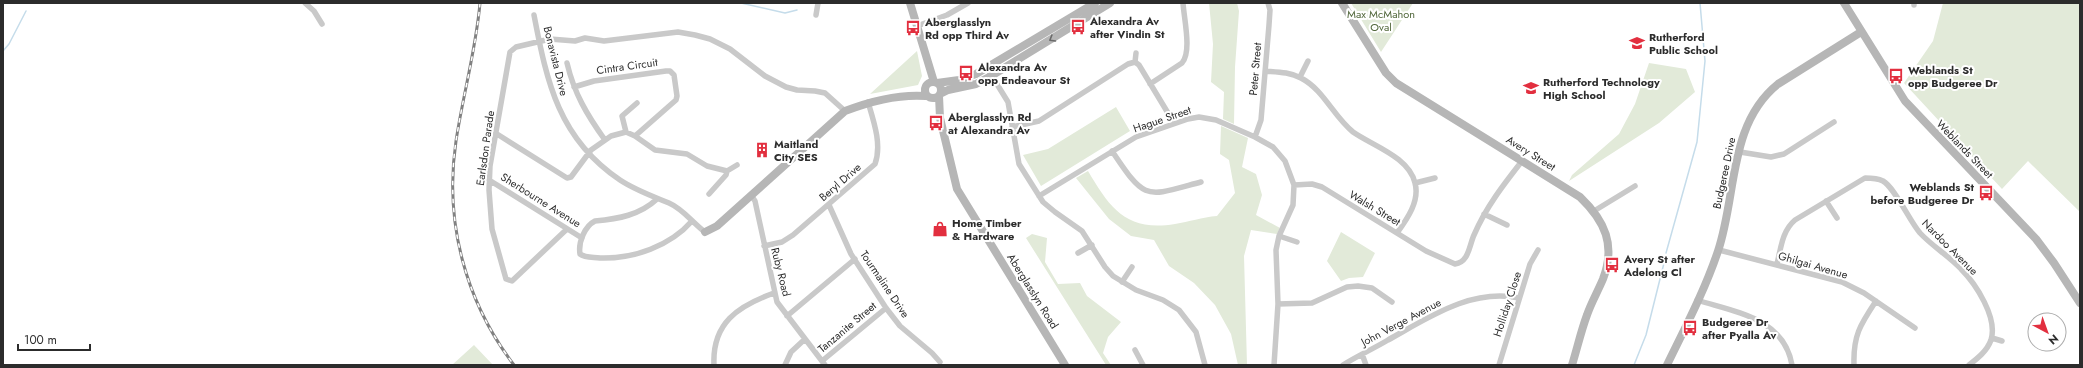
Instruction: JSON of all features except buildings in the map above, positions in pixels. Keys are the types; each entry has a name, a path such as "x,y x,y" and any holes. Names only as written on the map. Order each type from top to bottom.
{"street":[{"path":"305,3 314,11 322,24"},
{"path":"816,15 818,3"},
{"path":"910,3 927,62 931,84 927,97"},
{"path":"917,26 947,16 968,3"},
{"path":"705,232 717,226 845,111 868,102 905,96 935,98 948,90 976,84 989,72 1095,3"},
{"path":"905,96 931,84 963,79 989,72 1110,3"},
{"path":"1150,84 1182,64 1186,59 1187,48 1183,3"},
{"name":"Peter Street","path":"1255,136 1261,120 1270,25 1270,10 1268,3"},
{"name":"Avery Street","path":"1342,3 1386,73 1396,83 1580,197 1594,211 1602,222 1608,245 1607,263 1603,278 1587,315 1572,365"},
{"name":"Weblands Street","path":"1844,3 1905,101 2036,240 2054,263 2080,303"},
{"name":"Bonavista Drive","path":"534,15 539,42 554,99 567,125 589,154 620,180 674,206 705,232"},
{"name":"Earlsdon Parade","path":"567,229 512,281 508,281 503,272 492,229 489,180 510,52 516,47 550,39 575,41 585,38 604,40 646,34 678,32 695,35 710,39 730,49 765,76 781,85 797,90 825,93 845,111"},
{"name":"Budgeree Drive","path":"1667,365 1718,250 1749,119 1768,92 1861,32"},
{"path":"1135,62 1136,53"},
{"path":"1300,77 1308,61"},
{"path":"1012,127 1039,121 1128,64 1135,62"},
{"path":"1135,62 1139,65 1174,123"},
{"path":"567,63 574,88 582,108 605,140"},
{"name":"Cintra Circuit","path":"574,88 594,81 609,78 666,71 672,72 675,82 676,100 636,136"},
{"path":"1265,71 1300,77 1320,93 1347,126 1407,168 1415,183 1414,203 1397,233"},
{"path":"989,72 1007,100 1017,159 1039,196 1048,207 1082,231 1105,268 1122,282 1136,290 1163,300 1180,310 1196,332 1205,365"},
{"name":"Aberglasslyn Road","path":"931,84 940,87 940,118 957,189 1065,365"},
{"name":"Aberglasslyn Road","path":"927,97 940,118"},
{"name":"Beryl Drive","path":"764,246 782,242 829,205 875,164 878,155 878,143 868,102"},
{"path":"626,132 622,116 637,103"},
{"name":"Hague Street","path":"1039,196 1143,133 1199,117 1208,118 1255,136 1273,147 1282,156 1294,185 1293,205 1279,236 1276,256 1278,304 1274,365"},
{"path":"1740,152 1771,157 1784,154 1834,122"},
{"path":"497,134 568,178 571,177 591,150 617,133 626,132 636,136 648,147 655,150 687,154 707,166 728,171"},
{"path":"1112,151 1135,185 1147,192 1160,193 1201,182"},
{"path":"1507,225 1484,214 1496,194 1522,161"},
{"path":"709,194 728,171 737,165"},
{"path":"1415,183 1435,178"},
{"name":"Nardoo Avenue","path":"1777,264 1784,234 1789,226 1826,201 1865,178 1875,178 1883,181 1890,188 1921,234 1961,269 1971,280 1990,315 1992,338"},
{"name":"Sherbourne Avenue","path":"489,180 582,238"},
{"name":"Walsh Street","path":"1294,185 1312,184 1322,187 1443,260 1455,264 1463,261 1484,214"},
{"path":"1594,211 1635,186"},
{"name":"Ruby Road","path":"751,195 755,201 777,302 823,363"},
{"path":"657,199 642,210 628,216 595,221 587,227 579,250 583,256 620,257 634,254 660,245 680,232 692,221"},
{"path":"1826,201 1837,218"},
{"name":"Tourmaline Drive","path":"829,205 855,259 886,308 900,326 932,353 940,362"},
{"path":"1279,236 1297,242"},
{"path":"1078,253 1092,246"},
{"name":"Holliday Close","path":"1499,365 1532,258 1538,250"},
{"name":"Ghilgai Avenue","path":"1718,250 1842,282 1864,292 1915,328"},
{"path":"787,316 855,259"},
{"path":"1122,282 1132,267"},
{"path":"1278,304 1312,303 1347,287 1358,286 1372,288 1392,302"},
{"path":"714,365 714,350 717,335 727,321 744,307 774,293"},
{"name":"John Verge Avenue","path":"1342,365 1444,309 1492,296 1506,295 1519,298"},
{"path":"1697,300 1756,318 1773,329 1786,345 1792,365"},
{"path":"1854,365 1853,348 1855,337 1859,326 1876,301"},
{"name":"Tanzanite Street","path":"823,363 886,308"},
{"path":"1969,365 1987,348 1992,338 2002,341"},
{"path":"785,365 791,352 805,340"},
{"path":"1134,350 1143,365"},
{"path":"1362,354 1366,365"}],"green space":[{"path":"1209,3 1237,3 1239,11 1235,67 1234,124 1223,119 1224,92 1211,82 1213,44"},
{"name":"Max McMahon Oval","path":"1351,3 1413,3 1381,52"},
{"path":"1943,3 2080,3 2080,212 2028,161 2002,189 1904,83 1933,41"},
{"path":"917,51 922,76 918,85 870,94"},
{"path":"1649,63 1686,69 1695,92 1659,123 1569,181 1572,175 1619,134 1635,104"},
{"path":"1116,107 1130,131 1041,186 1023,155 1048,149"},
{"path":"1221,126 1248,138 1242,167 1256,174 1262,195 1256,215 1280,228 1277,234 1251,230 1244,256 1247,365 1238,365 1231,334 1215,305 1194,283 1169,266 1154,240 1131,236 1109,219 1076,178 1088,171 1112,206 1132,221 1158,226 1217,216 1235,193 1229,160 1220,154"},
{"path":"1341,232 1375,253 1363,277 1349,278 1341,281 1327,261"},
{"path":"1032,234 1047,238 1045,262 1058,284 1080,283 1087,296 1121,322 1108,337 1103,353 1111,365 1106,365 1026,238"},
{"path":"474,345 493,365 452,365"}],"waterway":[{"path":"741,3 785,13 797,10"},
{"path":"1666,253 1697,142 1705,61 1700,3"},
{"path":"3,51 9,44 26,11"},
{"path":"1634,365 1646,335 1664,263"}],"railway":[{"path":"480,3 476,38 456,141 453,171 453,201 456,230 462,259 471,287 497,340 514,365"}],"place":[{"name":"Alexandra Av after Vindin St","path":"1078,27"},
{"name":"Aberglasslyn Rd opp Third Av","path":"913,28"},
{"name":"Rutherford Public School","path":"1637,43"},
{"name":"Alexandra Av opp Endeavour St","path":"966,73"},
{"name":"Weblands St opp Budgeree Dr","path":"1896,76"},
{"name":"Rutherford Technology High School","path":"1531,88"},
{"name":"Aberglasslyn Rd at Alexandra Av","path":"936,123"},
{"name":"Maitland City SES","path":"762,150"},
{"name":"Weblands St before Budgeree Dr","path":"1986,193"},
{"name":"Home Timber & Hardware","path":"940,229"},
{"name":"Avery St after Adelong Cl","path":"1612,265"},
{"name":"Budgeree Dr after Pyalla Av","path":"1690,328"}]}
